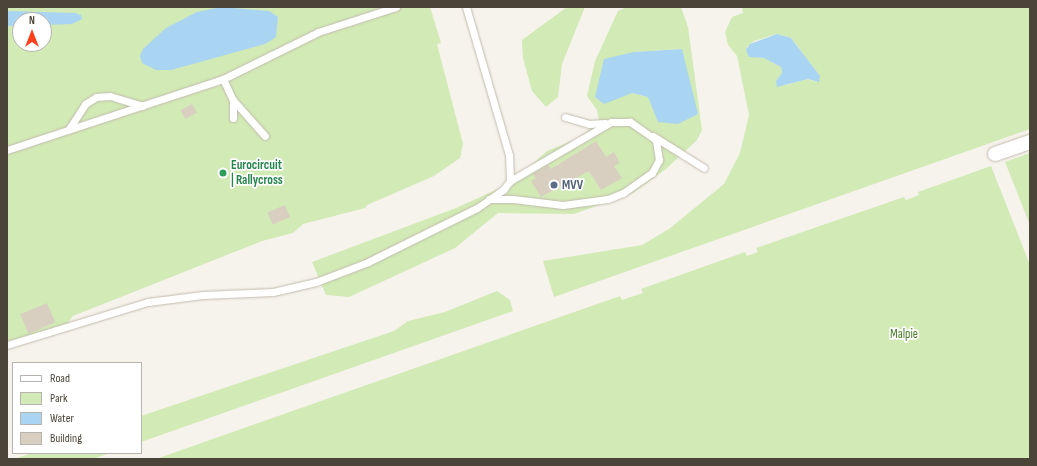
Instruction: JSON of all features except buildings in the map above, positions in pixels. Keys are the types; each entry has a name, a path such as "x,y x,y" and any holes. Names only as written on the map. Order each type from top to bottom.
{"street":[{"path":"995,154 1030,142"}],"lane":[{"path":"7,150 223,79 318,32 396,7"},
{"path":"466,7 509,155 510,181"},
{"path":"223,79 233,100 265,136"},
{"path":"66,131 75,122 85,104 96,97 110,96 144,106"},
{"path":"233,100 233,118"},
{"path":"565,117 589,124 607,123"},
{"path":"7,345 148,302 190,296 273,292 316,282 368,262 489,199 510,181 607,123 616,120 630,122 704,168"},
{"path":"489,199 513,199 563,205 594,202 623,193 658,166 653,136"}],"green space":[{"name":"Eurocircuit | Rallycross","path":"7,7 430,7 441,43 437,44 463,144 460,158 434,176 367,205 365,208 303,224 293,233 262,241 73,316 67,324 7,342"},
{"path":"567,7 585,7 562,64 558,97 546,107 532,91 523,58 522,40"},
{"path":"627,7 681,7 688,27 702,130 697,140 666,169 633,193 574,214 498,213 455,248 349,297 326,295 312,262 456,208 511,183 547,151 579,138 592,127 601,131 597,110 587,96 595,61 618,11","holes":["682,49 648,97 632,93 634,52"]},
{"path":"742,7 1030,7 1030,129 554,297 543,261 642,245 669,229 724,184 740,153 749,115 737,56 728,45 725,32 732,17 743,13","holes":["777,34 791,38 818,74 817,82 808,79 786,85 776,81 782,73 781,67 764,58 756,57 747,47 754,41"]},
{"path":"1030,153 1030,225 1005,162"},
{"name":"Malpie","path":"991,166 1030,265 1030,459 156,459 620,296 622,300 643,293 641,289 745,252 747,256 758,252 756,248 904,197 906,200 919,195 918,192"},
{"path":"497,291 510,300 513,311 142,442 142,416 394,331 408,321 445,312"},
{"path":"29,454 107,454 93,459 14,459"}],"water":[{"path":"221,7 269,11 278,17 276,37 265,44 171,70 156,70 142,63 140,56 143,49 166,28 197,12"},
{"path":"7,11 41,12 12,12 12,26 7,26"},
{"path":"52,12 75,13 81,15 82,19 72,24 52,25"},
{"path":"777,34 791,38 820,76 819,82 808,79 777,87 776,81 782,73 781,67 764,58 749,57 746,50 750,44"},
{"path":"682,49 698,114 678,124 658,122 648,97 632,93 604,104 595,97 604,59 634,52"}],"place":[{"name":"Eurocircuit | Rallycross","path":"223,173"},
{"name":"MVV","path":"554,185"}]}
